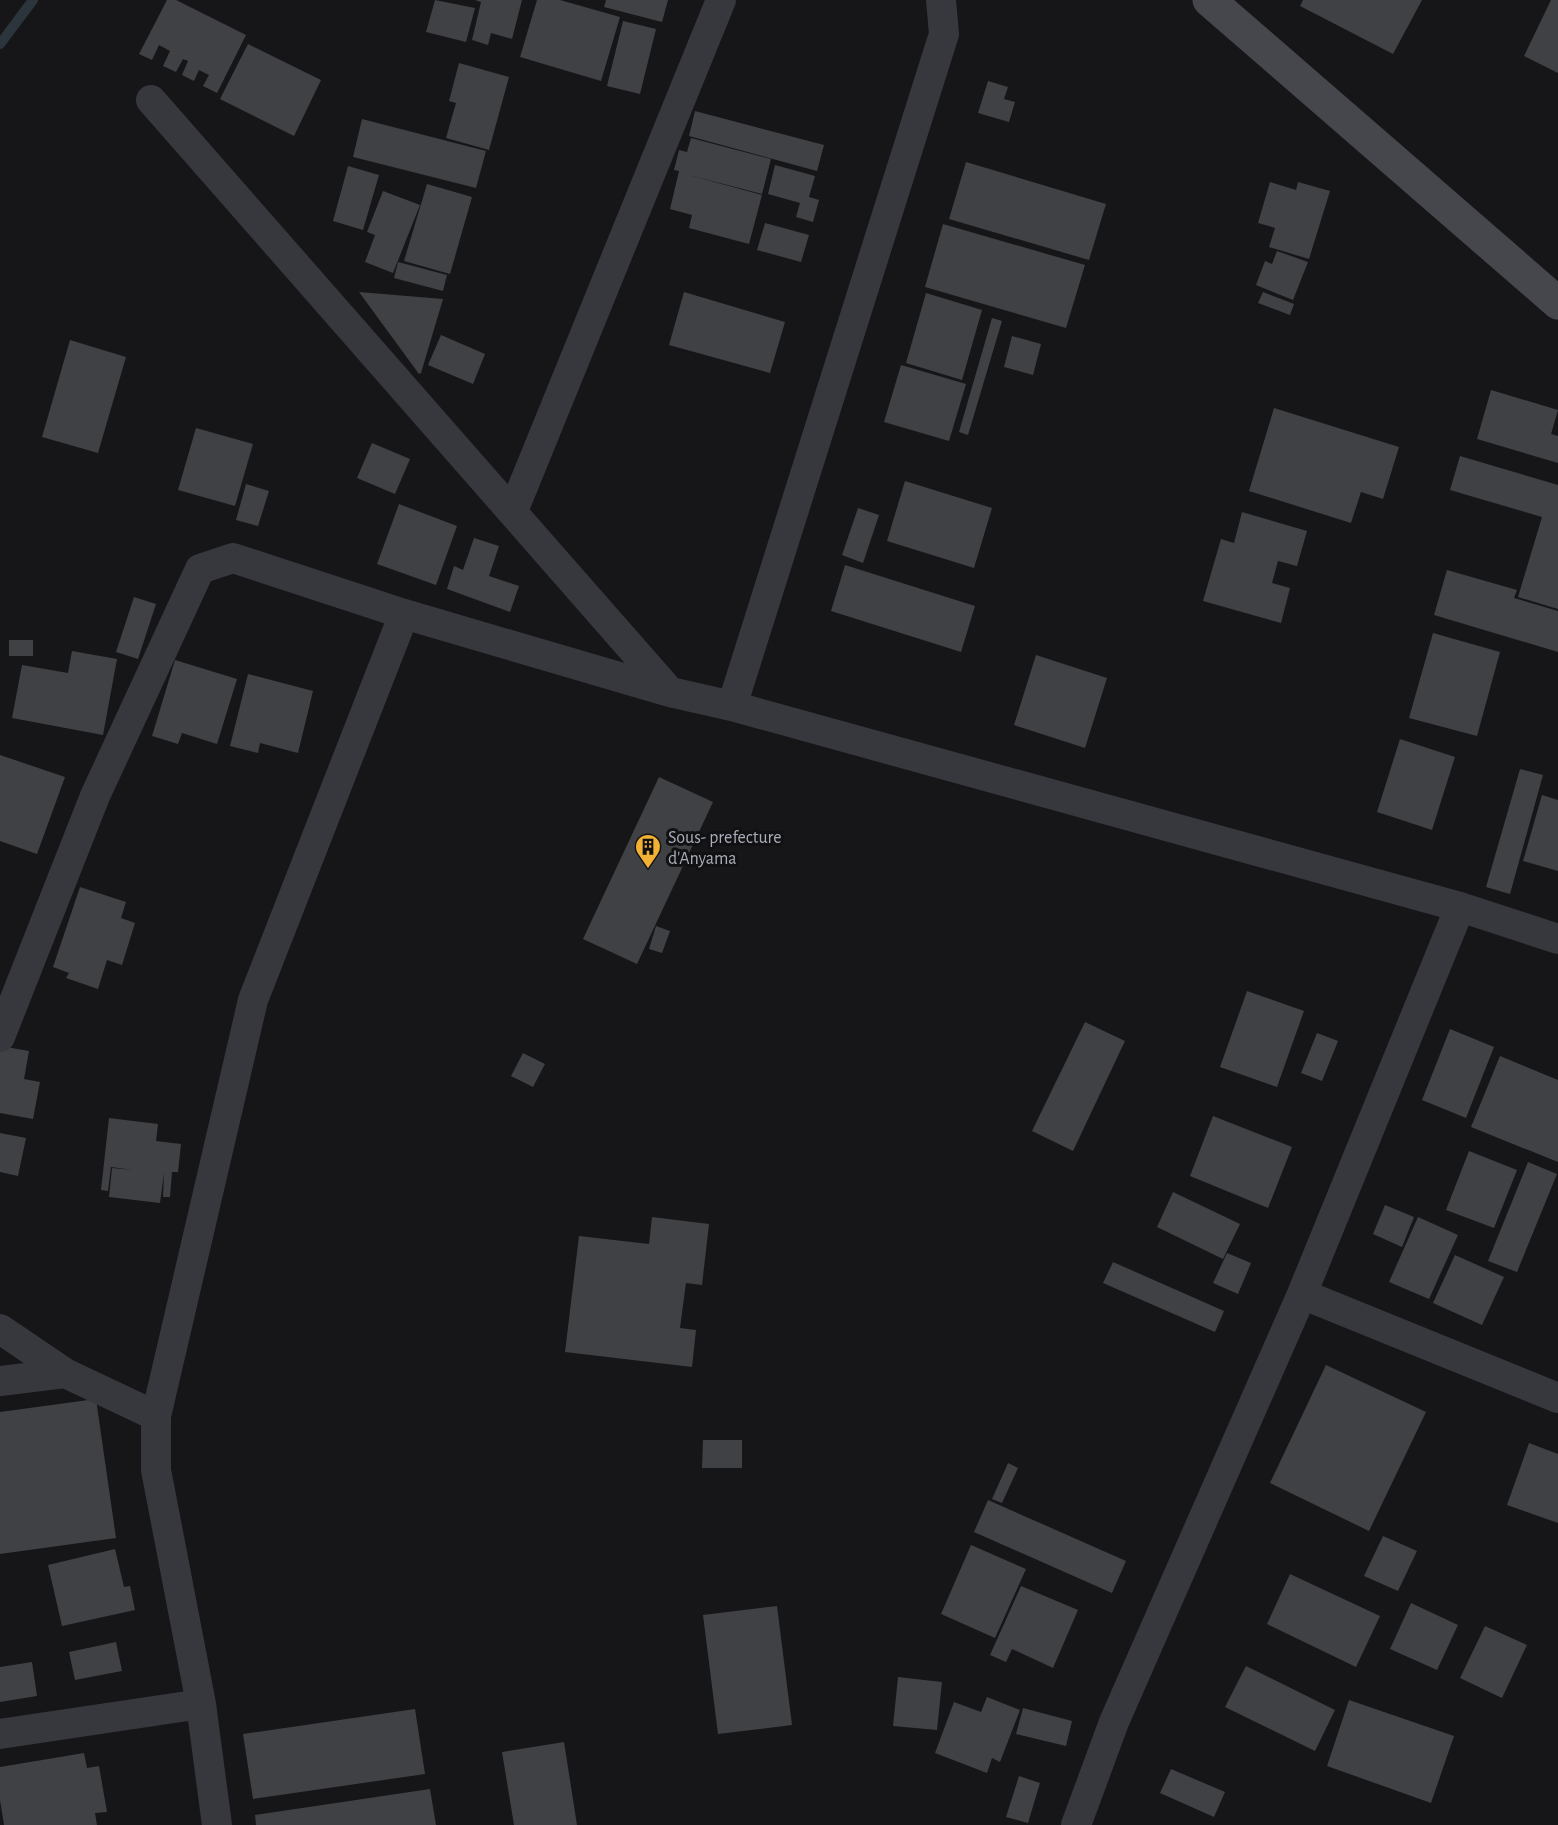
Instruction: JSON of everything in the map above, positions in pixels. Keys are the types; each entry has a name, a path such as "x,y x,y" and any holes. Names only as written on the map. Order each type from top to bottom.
{"street":[{"path":"513,511 721,0"},
{"path":"732,706 944,34 941,0"},
{"path":"1209,0 1558,303"},
{"path":"151,100 670,692"},
{"path":"0,1037 95,796 200,568 233,558 404,614 670,692 732,706 1460,907 1558,939"},
{"path":"217,1825 201,1704 156,1470 156,1416 254,1000 404,614"},
{"path":"1076,1825 1114,1722 1302,1294 1460,907"},
{"path":"1302,1294 1558,1398"},
{"path":"0,1329 65,1373 156,1416"},
{"path":"0,1382 65,1373"},
{"path":"0,1734 201,1704"}],"building":[{"path":"167,0 176,0 246,35 217,93 203,86 209,75 199,70 194,81 182,75 188,61 183,59 176,72 163,66 170,51 159,45 152,60 139,54"},
{"path":"435,0 475,8 466,42 426,32"},
{"path":"475,0 522,0 512,39 491,33 488,45 472,40 481,2"},
{"path":"537,0 560,0 620,17 601,81 520,57"},
{"path":"606,0 668,0 662,22 604,7"},
{"path":"1303,0 1422,0 1393,54 1300,6"},
{"path":"1551,0 1558,0 1558,73 1524,56"},
{"path":"623,21 656,29 640,94 607,86"},
{"path":"248,44 321,80 294,136 220,99"},
{"path":"459,63 509,77 489,150 446,138 456,103 449,101"},
{"path":"988,81 1008,87 1004,99 1015,102 1009,122 978,113"},
{"path":"695,111 824,145 817,171 689,136"},
{"path":"362,119 486,151 476,188 353,157"},
{"path":"691,138 771,159 762,194 685,174 762,195 749,244 689,228 692,215 670,209 679,171 674,170 679,150 687,152"},
{"path":"966,162 1106,204 1089,260 949,219"},
{"path":"775,165 815,176 809,197 819,200 813,222 796,217 800,203 768,194"},
{"path":"348,166 379,175 363,230 333,221"},
{"path":"1270,182 1296,190 1298,182 1330,191 1309,259 1269,247 1275,228 1258,223"},
{"path":"427,184 472,197 450,274 404,261"},
{"path":"383,191 420,205 393,273 365,262 375,235 367,232"},
{"path":"765,223 809,235 801,262 757,250"},
{"path":"943,224 1085,265 1066,328 925,287"},
{"path":"1277,251 1308,262 1293,300 1256,285 1265,261 1272,264"},
{"path":"398,262 447,275 443,291 394,278"},
{"path":"359,292 443,299 421,373 419,374"},
{"path":"684,292 785,322 770,373 669,345"},
{"path":"1263,292 1294,304 1290,315 1258,303"},
{"path":"926,293 982,310 962,380 906,363"},
{"path":"992,318 1002,321 968,435 959,432"},
{"path":"441,335 485,354 473,384 428,365"},
{"path":"1012,336 1041,344 1033,375 1004,367"},
{"path":"70,340 126,357 98,453 42,437"},
{"path":"901,365 966,384 949,441 884,422"},
{"path":"1491,390 1558,410 1551,434 1558,436 1558,463 1477,439"},
{"path":"1274,408 1399,447 1383,499 1361,492 1351,523 1249,491"},
{"path":"196,428 253,444 235,506 178,490"},
{"path":"372,443 410,459 395,494 357,478"},
{"path":"1460,456 1558,485 1558,609 1518,597 1542,517 1450,490"},
{"path":"905,481 992,508 974,568 887,541"},
{"path":"246,484 269,491 258,526 236,520"},
{"path":"399,504 457,526 436,585 377,564"},
{"path":"858,508 879,515 863,563 842,555"},
{"path":"1242,512 1307,531 1297,566 1278,561 1272,583 1290,588 1281,623 1203,601 1221,539 1234,543"},
{"path":"474,538 499,546 489,576 519,586 510,612 447,589 454,566 463,570"},
{"path":"845,565 975,606 961,652 831,611"},
{"path":"1447,570 1517,590 1514,598 1558,611 1558,652 1434,615"},
{"path":"134,597 156,604 138,659 116,652"},
{"path":"1433,633 1500,652 1477,736 1409,718"},
{"path":"9,640 33,640 33,656 9,656"},
{"path":"72,651 117,659 103,735 12,718 22,665 68,673"},
{"path":"1036,655 1107,678 1085,748 1014,725"},
{"path":"175,660 237,679 217,744 182,733 178,744 152,736"},
{"path":"248,674 313,691 298,753 260,743 258,753 230,746"},
{"path":"1400,739 1455,757 1432,830 1377,812"},
{"path":"0,755 65,777 37,854 0,841"},
{"path":"1520,769 1543,775 1510,894 1486,887"},
{"name":"Sous- prefecture d'Anyama","path":"659,777 713,802 637,964 583,939"},
{"path":"1542,795 1558,800 1558,871 1523,861"},
{"path":"80,887 126,902 121,918 135,923 122,965 107,960 98,989 66,978 69,973 53,967"},
{"path":"656,926 670,931 662,953 649,949"},
{"path":"1247,991 1304,1011 1277,1087 1220,1067"},
{"path":"1085,1022 1125,1041 1073,1151 1032,1131"},
{"path":"1450,1029 1494,1047 1466,1118 1422,1100"},
{"path":"1317,1033 1338,1041 1322,1081 1301,1073"},
{"path":"0,1046 29,1051 24,1079 40,1082 33,1119 0,1113"},
{"path":"523,1053 545,1064 533,1087 511,1076"},
{"path":"1500,1056 1558,1080 1558,1162 1471,1127"},
{"path":"1213,1116 1292,1147 1268,1208 1190,1176"},
{"path":"109,1118 158,1124 156,1141 181,1144 178,1172 172,1172 170,1197 163,1197 164,1173 160,1203 109,1197 112,1168 133,1170 111,1167 108,1191 101,1190"},
{"path":"0,1133 26,1138 18,1176 0,1172"},
{"path":"1469,1151 1517,1170 1494,1228 1446,1210"},
{"path":"1528,1162 1557,1174 1517,1272 1488,1261"},
{"path":"1173,1192 1240,1224 1223,1259 1157,1227"},
{"path":"1385,1205 1414,1217 1402,1247 1373,1234"},
{"path":"652,1217 709,1224 702,1285 686,1283 680,1328 696,1330 692,1367 565,1352 579,1236 649,1244"},
{"path":"1418,1217 1458,1235 1429,1299 1389,1282"},
{"path":"1227,1253 1251,1263 1238,1294 1213,1283"},
{"path":"1455,1255 1504,1277 1482,1325 1433,1303"},
{"path":"1113,1262 1224,1311 1215,1332 1103,1283"},
{"path":"1326,1365 1426,1412 1369,1531 1270,1483"},
{"path":"96,1399 116,1538 0,1554 0,1412"},
{"path":"703,1440 742,1440 742,1468 702,1468"},
{"path":"1529,1443 1558,1454 1558,1523 1507,1505"},
{"path":"1008,1463 1018,1468 1002,1503 992,1499"},
{"path":"988,1500 1126,1561 1112,1593 974,1532"},
{"path":"1383,1536 1417,1551 1398,1591 1364,1576"},
{"path":"971,1545 1026,1569 995,1638 941,1614"},
{"path":"115,1549 124,1587 130,1586 135,1610 62,1626 48,1565"},
{"path":"1290,1574 1380,1616 1356,1667 1267,1624"},
{"path":"1021,1586 1078,1610 1053,1668 1012,1649 1006,1662 990,1655"},
{"path":"1411,1603 1458,1625 1437,1670 1390,1649"},
{"path":"777,1606 792,1725 718,1734 703,1615"},
{"path":"1485,1626 1527,1645 1502,1698 1460,1678"},
{"path":"116,1642 122,1671 75,1680 69,1652"},
{"path":"32,1662 37,1696 0,1702 0,1667"},
{"path":"1246,1666 1335,1710 1315,1751 1225,1707"},
{"path":"898,1677 942,1682 937,1730 893,1726"},
{"path":"987,1697 1020,1710 1000,1762 992,1758 987,1773 935,1753 954,1702 981,1712"},
{"path":"1349,1700 1454,1736 1431,1803 1327,1766"},
{"path":"1023,1708 1072,1721 1066,1746 1016,1734"},
{"path":"415,1709 425,1774 253,1799 243,1734"},
{"path":"564,1742 577,1825 514,1825 502,1752"},
{"path":"84,1753 87,1768 99,1766 107,1812 95,1813 97,1825 4,1825 0,1800 0,1767"},
{"path":"1171,1769 1225,1792 1214,1817 1160,1793"},
{"path":"1019,1776 1040,1783 1028,1823 1006,1817"},
{"path":"430,1789 436,1825 256,1825 255,1815"}],"waterway":[{"path":"0,44 33,0"}],"place":[{"name":"Sous- prefecture d'Anyama","path":"648,870"}]}
